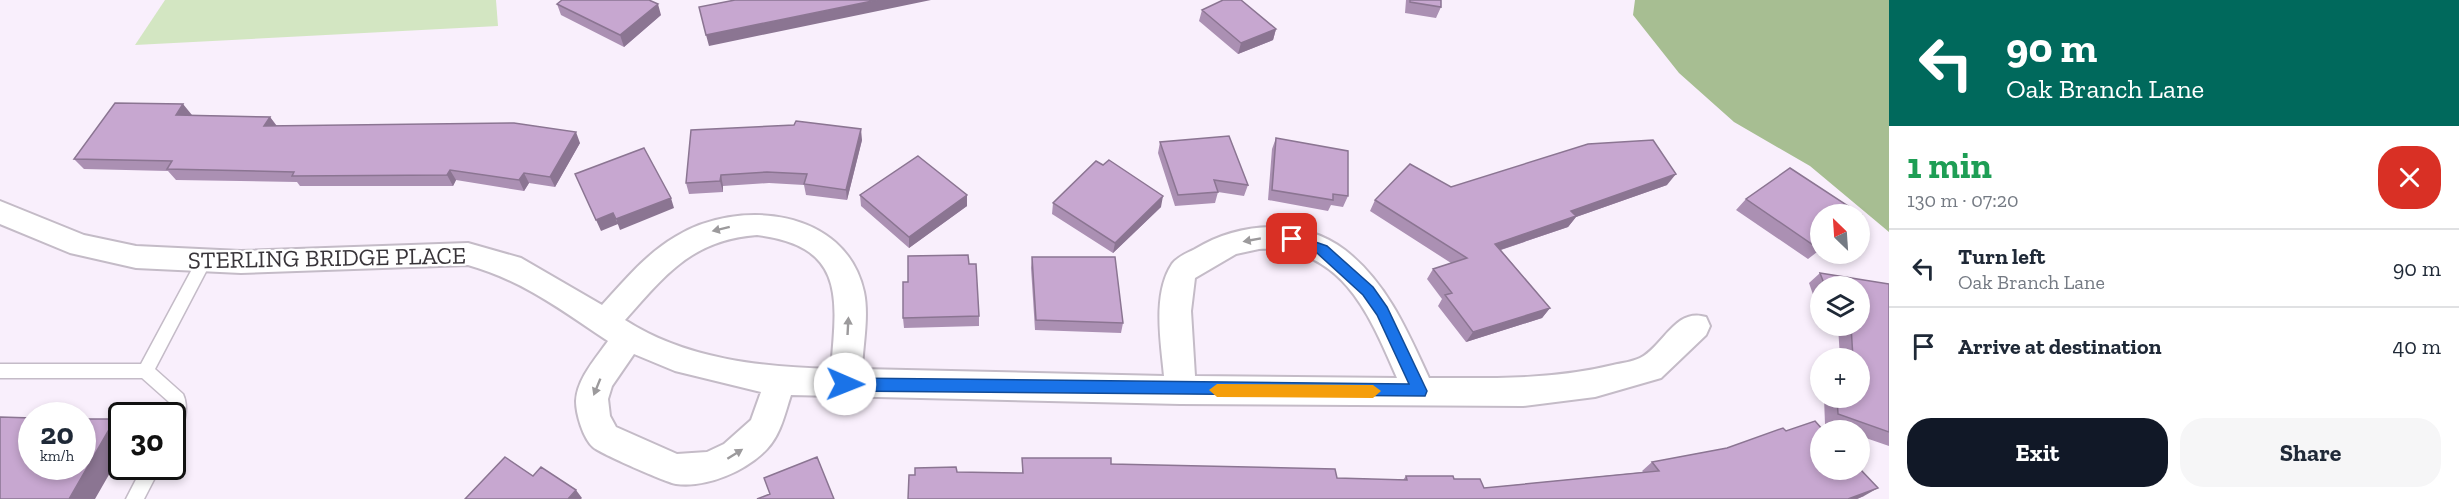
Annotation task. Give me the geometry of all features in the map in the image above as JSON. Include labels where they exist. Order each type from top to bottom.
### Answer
[{"type":"street","name":"STERLING BRIDGE PLACE","points":[[0,212],[80,245],[136,257],[203,262],[468,254],[511,266],[616,330],[675,358],[739,375],[780,381],[1180,390],[1523,392],[1595,383],[1650,369],[1695,326]]},
{"type":"street","points":[[780,381],[764,427],[756,438],[736,455],[708,467],[676,469],[604,437],[594,418],[592,399],[616,330],[660,263],[687,243],[719,227],[755,224],[781,225],[805,234],[823,247],[841,272],[850,291],[845,384]]},
{"type":"street","points":[[1180,390],[1176,293],[1183,272],[1218,248],[1264,237],[1292,239],[1322,250],[1344,266],[1368,291],[1382,311],[1419,391]]},
{"type":"lane","points":[[146,371],[203,262]]},
{"type":"lane","points":[[0,371],[146,371],[177,399],[177,402]]},
{"type":"lane","points":[[135,499],[145,480]]},
{"type":"green space","points":[[165,0],[496,0],[498,26],[135,45]]},
{"type":"green space","points":[[1635,0],[1889,0],[1889,232],[1870,216],[1870,204],[1855,204],[1810,166],[1734,122],[1679,73],[1633,15]]},
{"type":"building","points":[[562,0],[649,0],[658,4],[620,35],[557,4]]},
{"type":"building","points":[[735,0],[877,0],[706,35],[699,7]]},
{"type":"building","points":[[1223,0],[1241,0],[1276,29],[1241,43],[1202,10]]},
{"type":"building","points":[[1410,0],[1441,0],[1441,7],[1410,2]]},
{"type":"building","points":[[115,103],[183,104],[176,115],[270,117],[264,126],[514,123],[576,132],[550,177],[524,173],[519,180],[450,170],[447,175],[292,176],[294,172],[167,169],[172,161],[74,159]]},
{"type":"building","points":[[796,121],[861,129],[846,190],[804,184],[807,174],[767,172],[721,175],[720,181],[686,183],[691,130],[794,125]]},
{"type":"building","points":[[1229,136],[1248,185],[1214,180],[1218,192],[1178,195],[1160,142]]},
{"type":"building","points":[[1276,138],[1348,151],[1348,196],[1333,194],[1333,200],[1272,190]]},
{"type":"building","points":[[1653,140],[1676,174],[1571,211],[1576,216],[1495,244],[1550,308],[1473,332],[1445,295],[1452,293],[1433,269],[1467,258],[1375,200],[1410,164],[1451,187],[1588,144]]},
{"type":"building","points":[[644,148],[671,198],[616,219],[613,213],[596,220],[575,174]]},
{"type":"building","points":[[918,156],[967,195],[909,237],[860,195]]},
{"type":"building","points":[[1109,160],[1163,196],[1115,243],[1053,203],[1096,161],[1103,165]]},
{"type":"building","points":[[1790,168],[1845,204],[1810,204],[1810,243],[1746,199]]},
{"type":"building","points":[[968,255],[969,264],[976,264],[979,316],[903,318],[903,282],[908,282],[908,256]]},
{"type":"building","points":[[1032,257],[1115,257],[1123,323],[1036,320]]},
{"type":"building","points":[[1820,273],[1839,276],[1821,276]]},
{"type":"building","points":[[1870,281],[1889,284],[1889,432],[1870,425],[1870,420],[1855,420],[1838,414],[1838,408],[1870,408],[1870,348],[1852,348],[1852,336],[1870,336]]},
{"type":"building","points":[[0,417],[18,418],[18,480],[80,480],[69,499],[0,499]]},
{"type":"building","points":[[96,419],[108,419],[108,431],[96,452]]},
{"type":"building","points":[[1810,423],[1810,480],[1870,480],[1878,488],[1848,499],[908,499],[909,475],[915,475],[915,468],[956,467],[957,472],[1023,473],[1022,458],[1111,458],[1111,464],[1335,469],[1337,478],[1407,480],[1406,476],[1453,476],[1454,479],[1480,479],[1484,488],[1659,471],[1652,462],[1727,448],[1783,428],[1786,431]]},
{"type":"building","points":[[505,457],[533,476],[541,467],[576,490],[568,499],[465,499]]},
{"type":"building","points":[[817,457],[834,499],[757,499],[770,494],[764,478]]},
{"type":"slow traffic","points":[[1217,390],[1373,391]]},
{"type":"route","points":[[845,384],[1180,390],[1419,391],[1382,311],[1368,291],[1344,266],[1322,250],[1292,239]]}]
